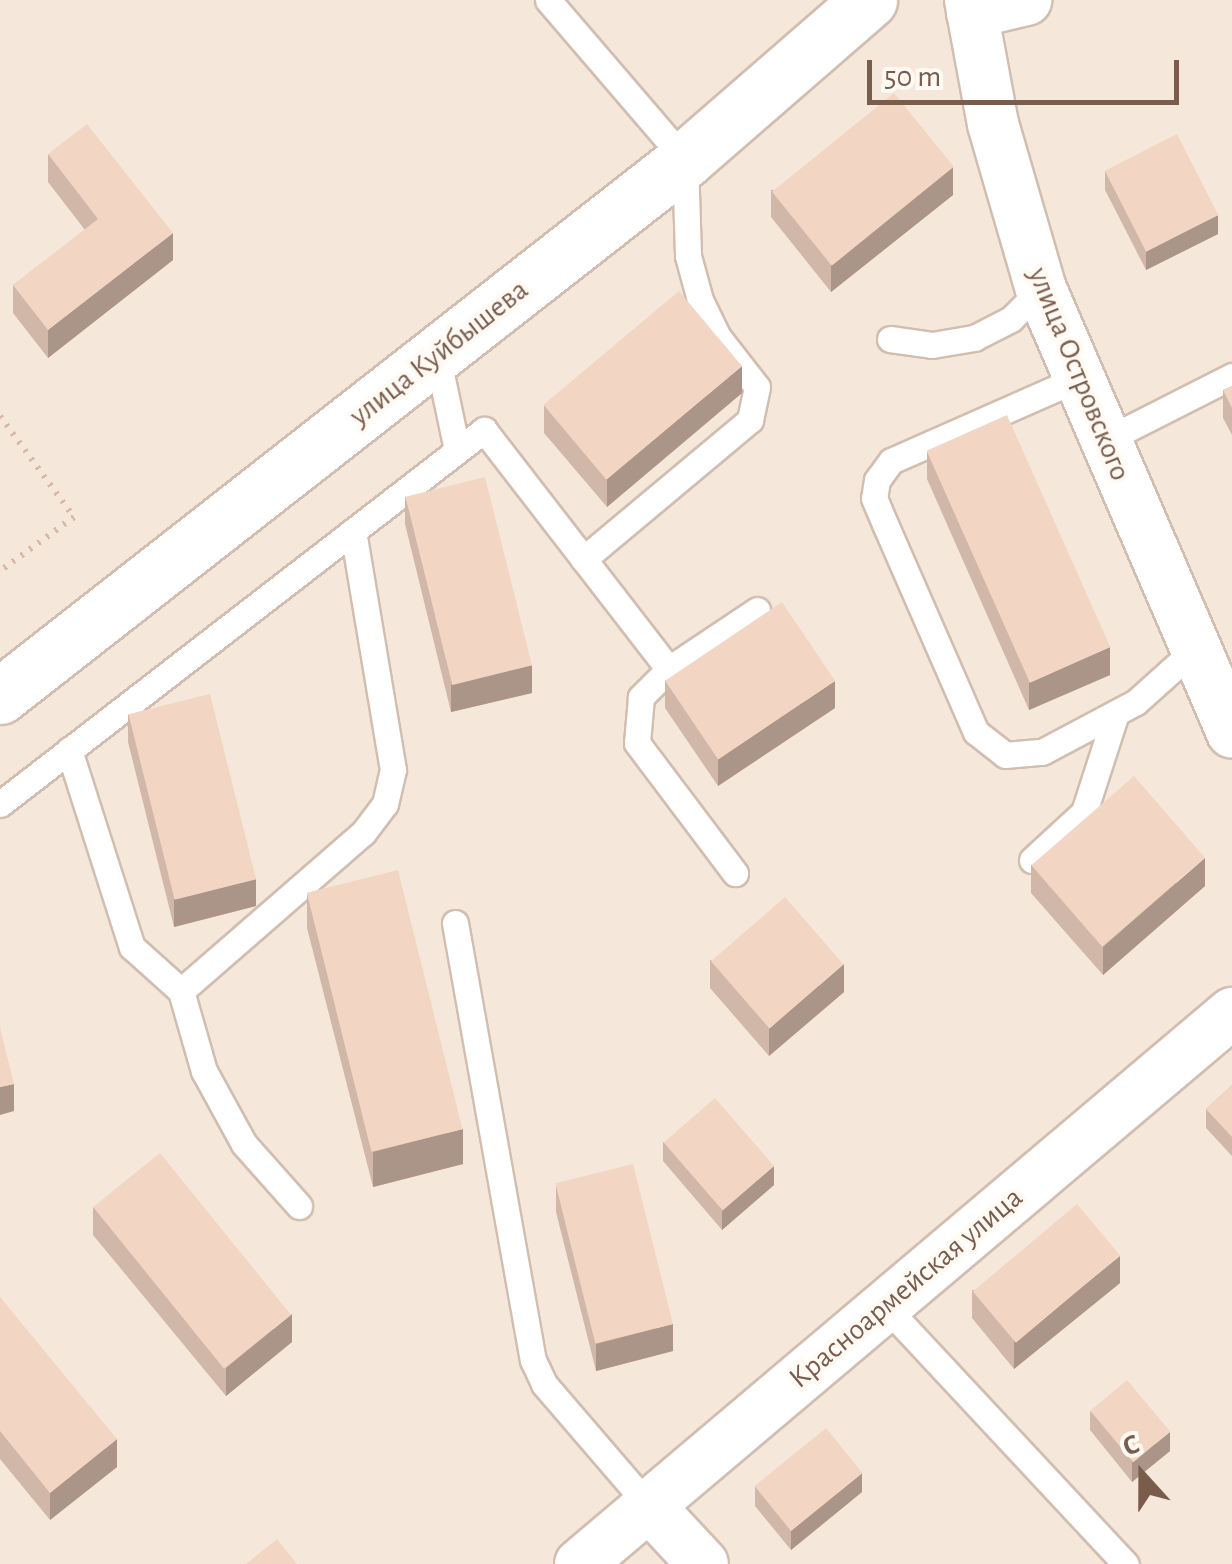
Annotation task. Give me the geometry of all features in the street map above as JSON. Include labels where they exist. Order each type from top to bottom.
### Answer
[{"type":"street","name":"улица Куйбышева","points":[[0,696],[685,160],[869,0]]},
{"type":"street","points":[[971,6],[1026,0]]},
{"type":"street","name":"улица Островского","points":[[971,6],[993,124],[1041,289],[1232,733]]},
{"type":"street","name":"Красноармейская улица","points":[[580,1564],[1232,1013]]},
{"type":"street","points":[[649,1506],[703,1564]]},
{"type":"lane","points":[[548,0],[685,160],[688,256],[700,300],[718,337],[758,387],[758,404],[750,420],[584,559]]},
{"type":"lane","points":[[890,339],[932,345],[974,338],[1011,319],[1041,289]]},
{"type":"lane","points":[[436,354],[457,450]]},
{"type":"lane","points":[[1104,441],[1232,376]]},
{"type":"lane","points":[[1078,379],[891,461],[877,480],[874,498],[976,732],[1004,755],[1032,754],[1116,713],[1161,685],[1195,649]]},
{"type":"lane","points":[[0,804],[484,430],[669,669]]},
{"type":"lane","points":[[181,991],[363,833],[384,804],[393,770],[353,531]]},
{"type":"lane","points":[[735,872],[637,743],[641,697],[669,669],[757,610]]},
{"type":"lane","points":[[1032,860],[1084,812],[1116,713]]},
{"type":"lane","points":[[69,750],[132,947],[181,991],[204,1071],[236,1129],[299,1206]]},
{"type":"lane","points":[[455,924],[534,1360],[544,1384],[649,1506]]},
{"type":"lane","points":[[885,1306],[1126,1564]]},
{"type":"path","points":[[0,416],[74,517],[0,572]]},
{"type":"shaded area","points":[[0,0],[1232,0],[1232,1564],[0,1564]]},
{"type":"building","points":[[894,93],[954,167],[832,266],[772,192]]},
{"type":"building","points":[[87,124],[173,233],[48,330],[13,285],[98,219],[48,154]]},
{"type":"building","points":[[1177,134],[1218,215],[1146,252],[1105,171]]},
{"type":"building","points":[[679,291],[742,366],[606,480],[543,405]]},
{"type":"building","points":[[1232,386],[1232,408],[1223,390]]},
{"type":"building","points":[[1007,415],[1110,647],[1030,683],[927,451]]},
{"type":"building","points":[[485,477],[532,665],[452,685],[405,497]]},
{"type":"building","points":[[782,602],[835,681],[718,760],[665,681]]},
{"type":"building","points":[[210,694],[256,879],[175,900],[128,714]]},
{"type":"building","points":[[1134,776],[1205,858],[1102,947],[1031,865]]},
{"type":"building","points":[[398,870],[463,1129],[371,1152],[307,893]]},
{"type":"building","points":[[785,897],[843,964],[769,1028],[711,961]]},
{"type":"building","points":[[0,1027],[14,1084],[0,1087]]},
{"type":"building","points":[[1232,1085],[1232,1137],[1206,1109]]},
{"type":"building","points":[[715,1098],[774,1166],[723,1211],[664,1143]]},
{"type":"building","points":[[160,1153],[291,1315],[224,1369],[93,1207]]},
{"type":"building","points":[[633,1164],[673,1324],[595,1343],[555,1183]]},
{"type":"building","points":[[1077,1204],[1120,1255],[1016,1343],[973,1291]]},
{"type":"building","points":[[0,1297],[117,1439],[50,1493],[0,1431]]},
{"type":"building","points":[[1127,1380],[1170,1431],[1133,1462],[1090,1411]]},
{"type":"building","points":[[826,1428],[863,1473],[791,1531],[755,1486]]},
{"type":"building","points":[[277,1539],[297,1564],[246,1564]]}]
